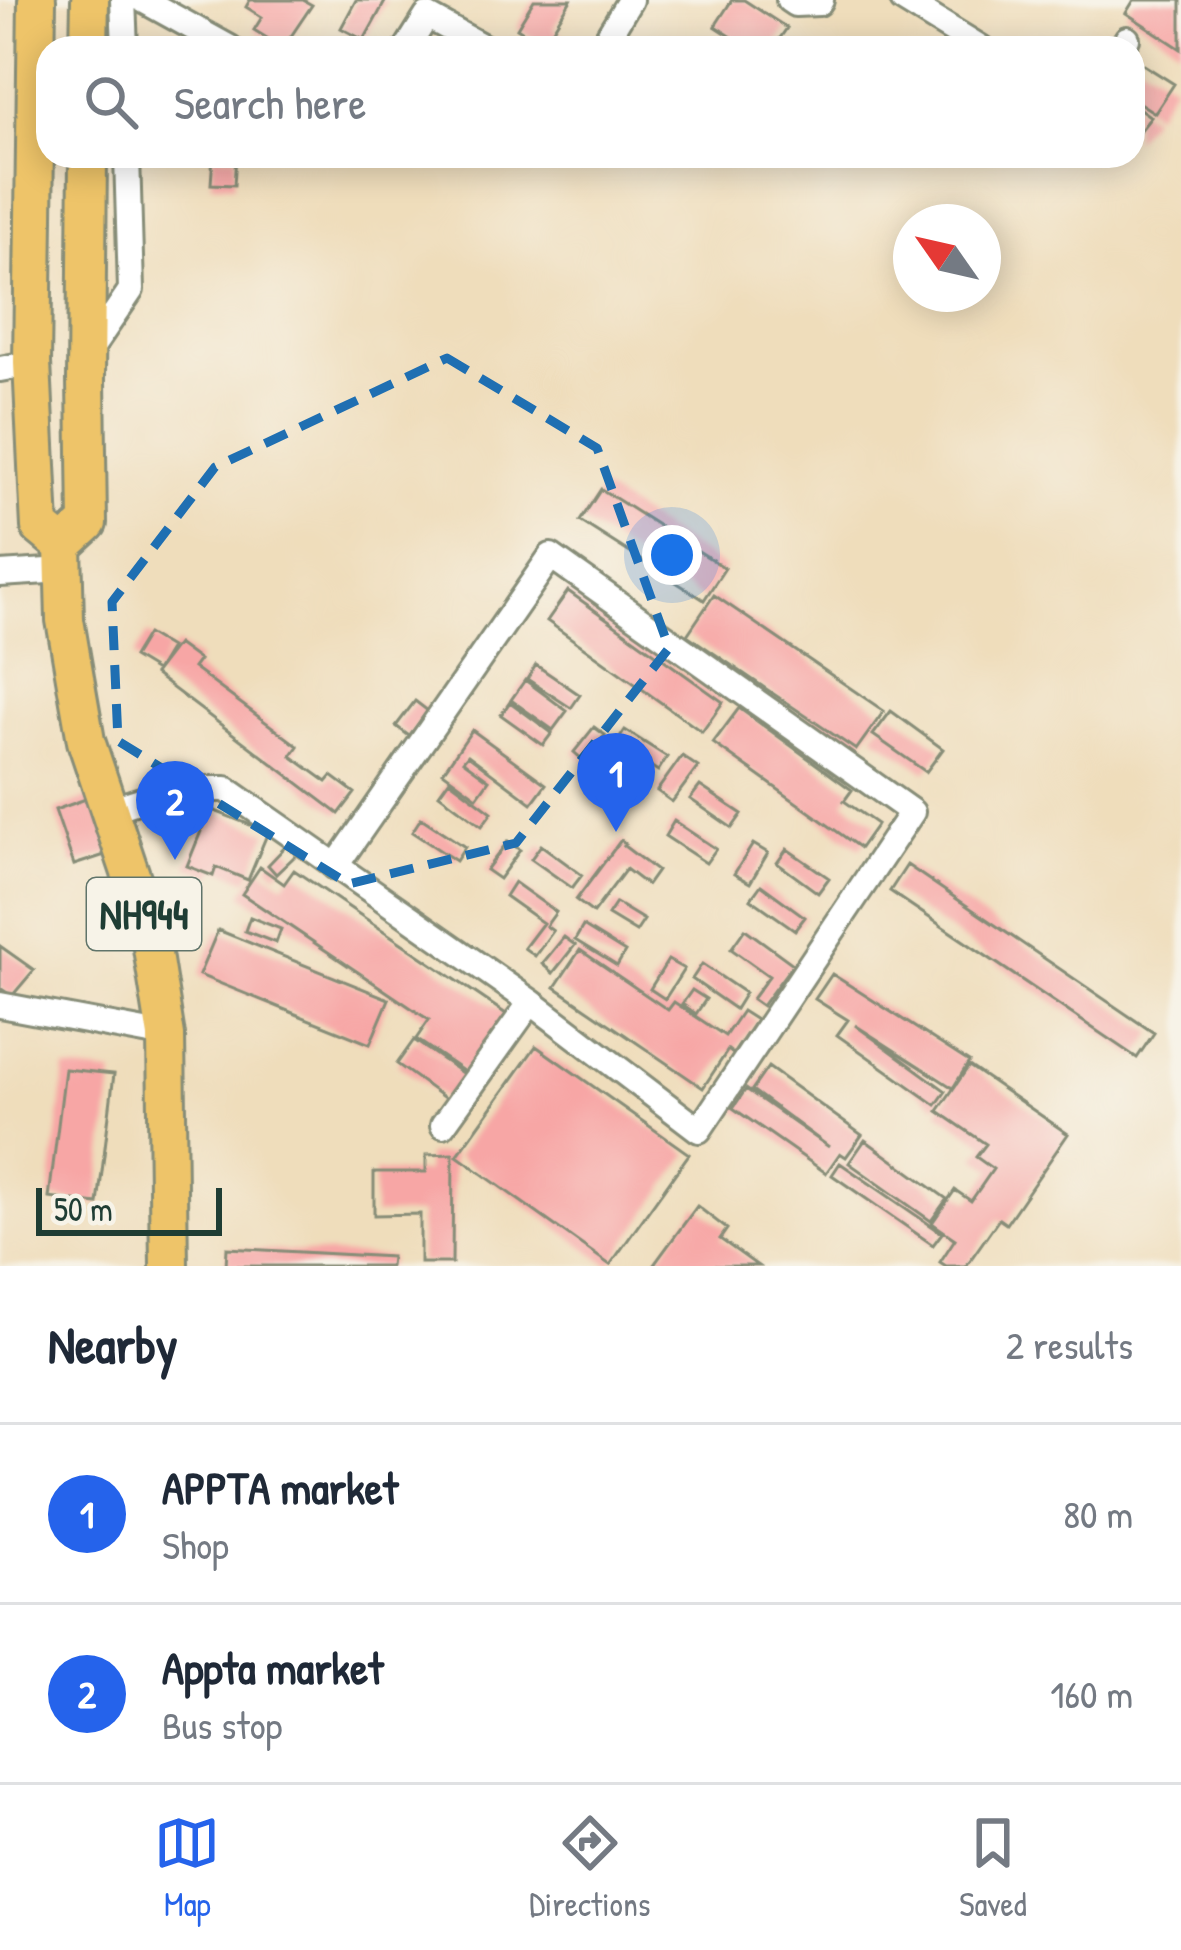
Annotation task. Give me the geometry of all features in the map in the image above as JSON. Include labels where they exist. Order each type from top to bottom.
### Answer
[{"type":"highway","name":"NH944","points":[[37,0],[16,366],[40,527],[63,558],[65,620],[86,741],[149,929],[166,1036],[169,1266]]},
{"type":"highway","points":[[89,36],[90,0]]},
{"type":"highway","name":"NH944","points":[[63,558],[88,523],[88,168]]},
{"type":"street","points":[[124,0],[125,36]]},
{"type":"street","points":[[143,0],[208,36]]},
{"type":"street","points":[[609,36],[630,0]]},
{"type":"street","points":[[789,0],[795,4],[821,0]]},
{"type":"street","points":[[903,0],[962,36]]},
{"type":"street","points":[[415,36],[428,16],[464,36]]},
{"type":"street","points":[[87,355],[131,290],[128,168]]},
{"type":"street","points":[[109,810],[176,789],[226,789],[334,867],[531,1002],[699,1130],[912,812],[551,556],[334,867]]},
{"type":"street","points":[[0,574],[63,558]]},
{"type":"street","points":[[443,1125],[531,1002]]},
{"type":"street","points":[[0,1006],[166,1036]]},
{"type":"highlighted area","points":[[447,358],[597,448],[669,648],[516,843],[349,884],[118,741],[112,602],[215,467]]},
{"type":"building","points":[[250,0],[303,0],[312,5],[291,36],[264,36],[254,30],[262,17],[246,7]]},
{"type":"building","points":[[356,0],[386,0],[366,36],[341,28]]},
{"type":"building","points":[[534,0],[571,0],[553,29],[564,36],[530,36],[517,28]]},
{"type":"building","points":[[732,0],[744,0],[787,28],[781,36],[730,36],[715,26]]},
{"type":"building","points":[[1134,0],[1181,0],[1181,49],[1126,13]]},
{"type":"building","points":[[1145,66],[1174,84],[1155,113],[1145,107]]},
{"type":"building","points":[[212,168],[235,168],[234,185],[211,184]]},
{"type":"building","points":[[601,489],[725,568],[704,600],[580,521]]},
{"type":"building","points":[[568,591],[723,702],[702,732],[547,621]]},
{"type":"building","points":[[714,595],[884,711],[856,750],[687,635]]},
{"type":"building","points":[[147,634],[170,648],[156,671],[133,657]]},
{"type":"building","points":[[177,644],[199,660],[193,668],[298,746],[291,756],[327,782],[332,776],[355,793],[339,814],[154,674]]},
{"type":"building","points":[[536,665],[580,695],[571,708],[527,679]]},
{"type":"building","points":[[525,680],[567,711],[553,730],[511,700]]},
{"type":"building","points":[[415,701],[428,711],[409,736],[396,726]]},
{"type":"building","points":[[510,702],[552,733],[543,745],[501,715]]},
{"type":"building","points":[[739,708],[852,790],[844,801],[877,824],[860,848],[713,743]]},
{"type":"building","points":[[891,711],[943,749],[926,772],[873,735]]},
{"type":"building","points":[[594,727],[605,735],[584,761],[574,752]]},
{"type":"building","points":[[472,730],[546,784],[532,803],[468,755],[463,761],[489,780],[477,797],[443,772]]},
{"type":"building","points":[[625,730],[667,757],[658,771],[616,744]]},
{"type":"building","points":[[682,756],[698,767],[672,802],[657,791]]},
{"type":"building","points":[[597,767],[634,789],[626,802],[590,780]]},
{"type":"building","points":[[449,780],[492,812],[482,826],[439,794]]},
{"type":"building","points":[[700,786],[742,814],[732,828],[690,799]]},
{"type":"building","points":[[97,795],[117,851],[74,865],[55,810]]},
{"type":"building","points":[[210,809],[268,832],[248,880],[216,867],[213,876],[187,866]]},
{"type":"building","points":[[421,818],[465,847],[456,861],[412,832]]},
{"type":"building","points":[[674,821],[716,849],[706,863],[665,836]]},
{"type":"building","points":[[621,840],[657,871],[647,885],[626,869],[593,913],[576,900]]},
{"type":"building","points":[[508,841],[520,850],[499,879],[486,870]]},
{"type":"building","points":[[753,844],[768,853],[750,883],[734,874]]},
{"type":"building","points":[[541,845],[582,875],[572,888],[531,859]]},
{"type":"building","points":[[286,846],[296,855],[276,874],[268,865]]},
{"type":"building","points":[[787,849],[829,878],[818,893],[777,863]]},
{"type":"building","points":[[907,865],[1154,1033],[1137,1058],[890,891]]},
{"type":"building","points":[[260,867],[284,884],[294,870],[506,1014],[466,1073],[416,1039],[429,1020],[242,894]]},
{"type":"building","points":[[514,882],[556,912],[546,926],[553,931],[535,956],[524,948],[543,923],[505,896]]},
{"type":"building","points":[[761,885],[805,917],[795,930],[751,899]]},
{"type":"building","points":[[616,903],[644,920],[636,932],[608,915]]},
{"type":"building","points":[[250,917],[281,929],[276,943],[245,931]]},
{"type":"building","points":[[583,926],[625,952],[617,966],[575,940]]},
{"type":"building","points":[[745,929],[793,964],[762,1006],[752,999],[769,976],[731,949]]},
{"type":"building","points":[[218,930],[389,999],[370,1044],[199,975]]},
{"type":"building","points":[[564,937],[575,945],[553,973],[542,964]]},
{"type":"building","points":[[0,946],[34,970],[12,996],[0,988]]},
{"type":"building","points":[[580,950],[668,1010],[674,1002],[725,1036],[742,1011],[756,1020],[733,1054],[728,1050],[703,1088],[555,987]]},
{"type":"building","points":[[668,960],[684,969],[665,999],[650,989]]},
{"type":"building","points":[[702,964],[745,993],[735,1009],[692,979]]},
{"type":"building","points":[[832,974],[969,1062],[953,1088],[855,1025],[946,1091],[936,1105],[837,1035],[848,1020],[815,999]]},
{"type":"building","points":[[692,990],[706,999],[696,1014],[682,1004]]},
{"type":"building","points":[[414,1040],[465,1075],[447,1100],[397,1064]]},
{"type":"building","points":[[536,1046],[689,1154],[610,1265],[457,1156]]},
{"type":"building","points":[[969,1066],[1068,1134],[1006,1224],[999,1219],[966,1266],[946,1266],[940,1262],[955,1239],[932,1223],[955,1190],[971,1201],[993,1169],[976,1157],[986,1144],[938,1111]]},
{"type":"building","points":[[768,1067],[862,1135],[826,1173],[733,1108],[746,1089],[829,1147],[752,1090]]},
{"type":"building","points":[[65,1069],[114,1074],[98,1204],[49,1198]]},
{"type":"building","points":[[865,1140],[947,1199],[931,1221],[849,1163]]},
{"type":"building","points":[[453,1154],[452,1263],[420,1263],[420,1214],[374,1215],[374,1172],[426,1172],[426,1155]]},
{"type":"building","points":[[840,1163],[942,1233],[933,1245],[832,1175]]},
{"type":"building","points":[[697,1206],[727,1229],[720,1239],[758,1266],[653,1266]]},
{"type":"building","points":[[227,1248],[391,1257],[390,1266],[226,1266]]},
{"type":"place","name":"APPTA market","points":[[616,832]]},
{"type":"place","name":"Appta market","points":[[175,860]]}]
